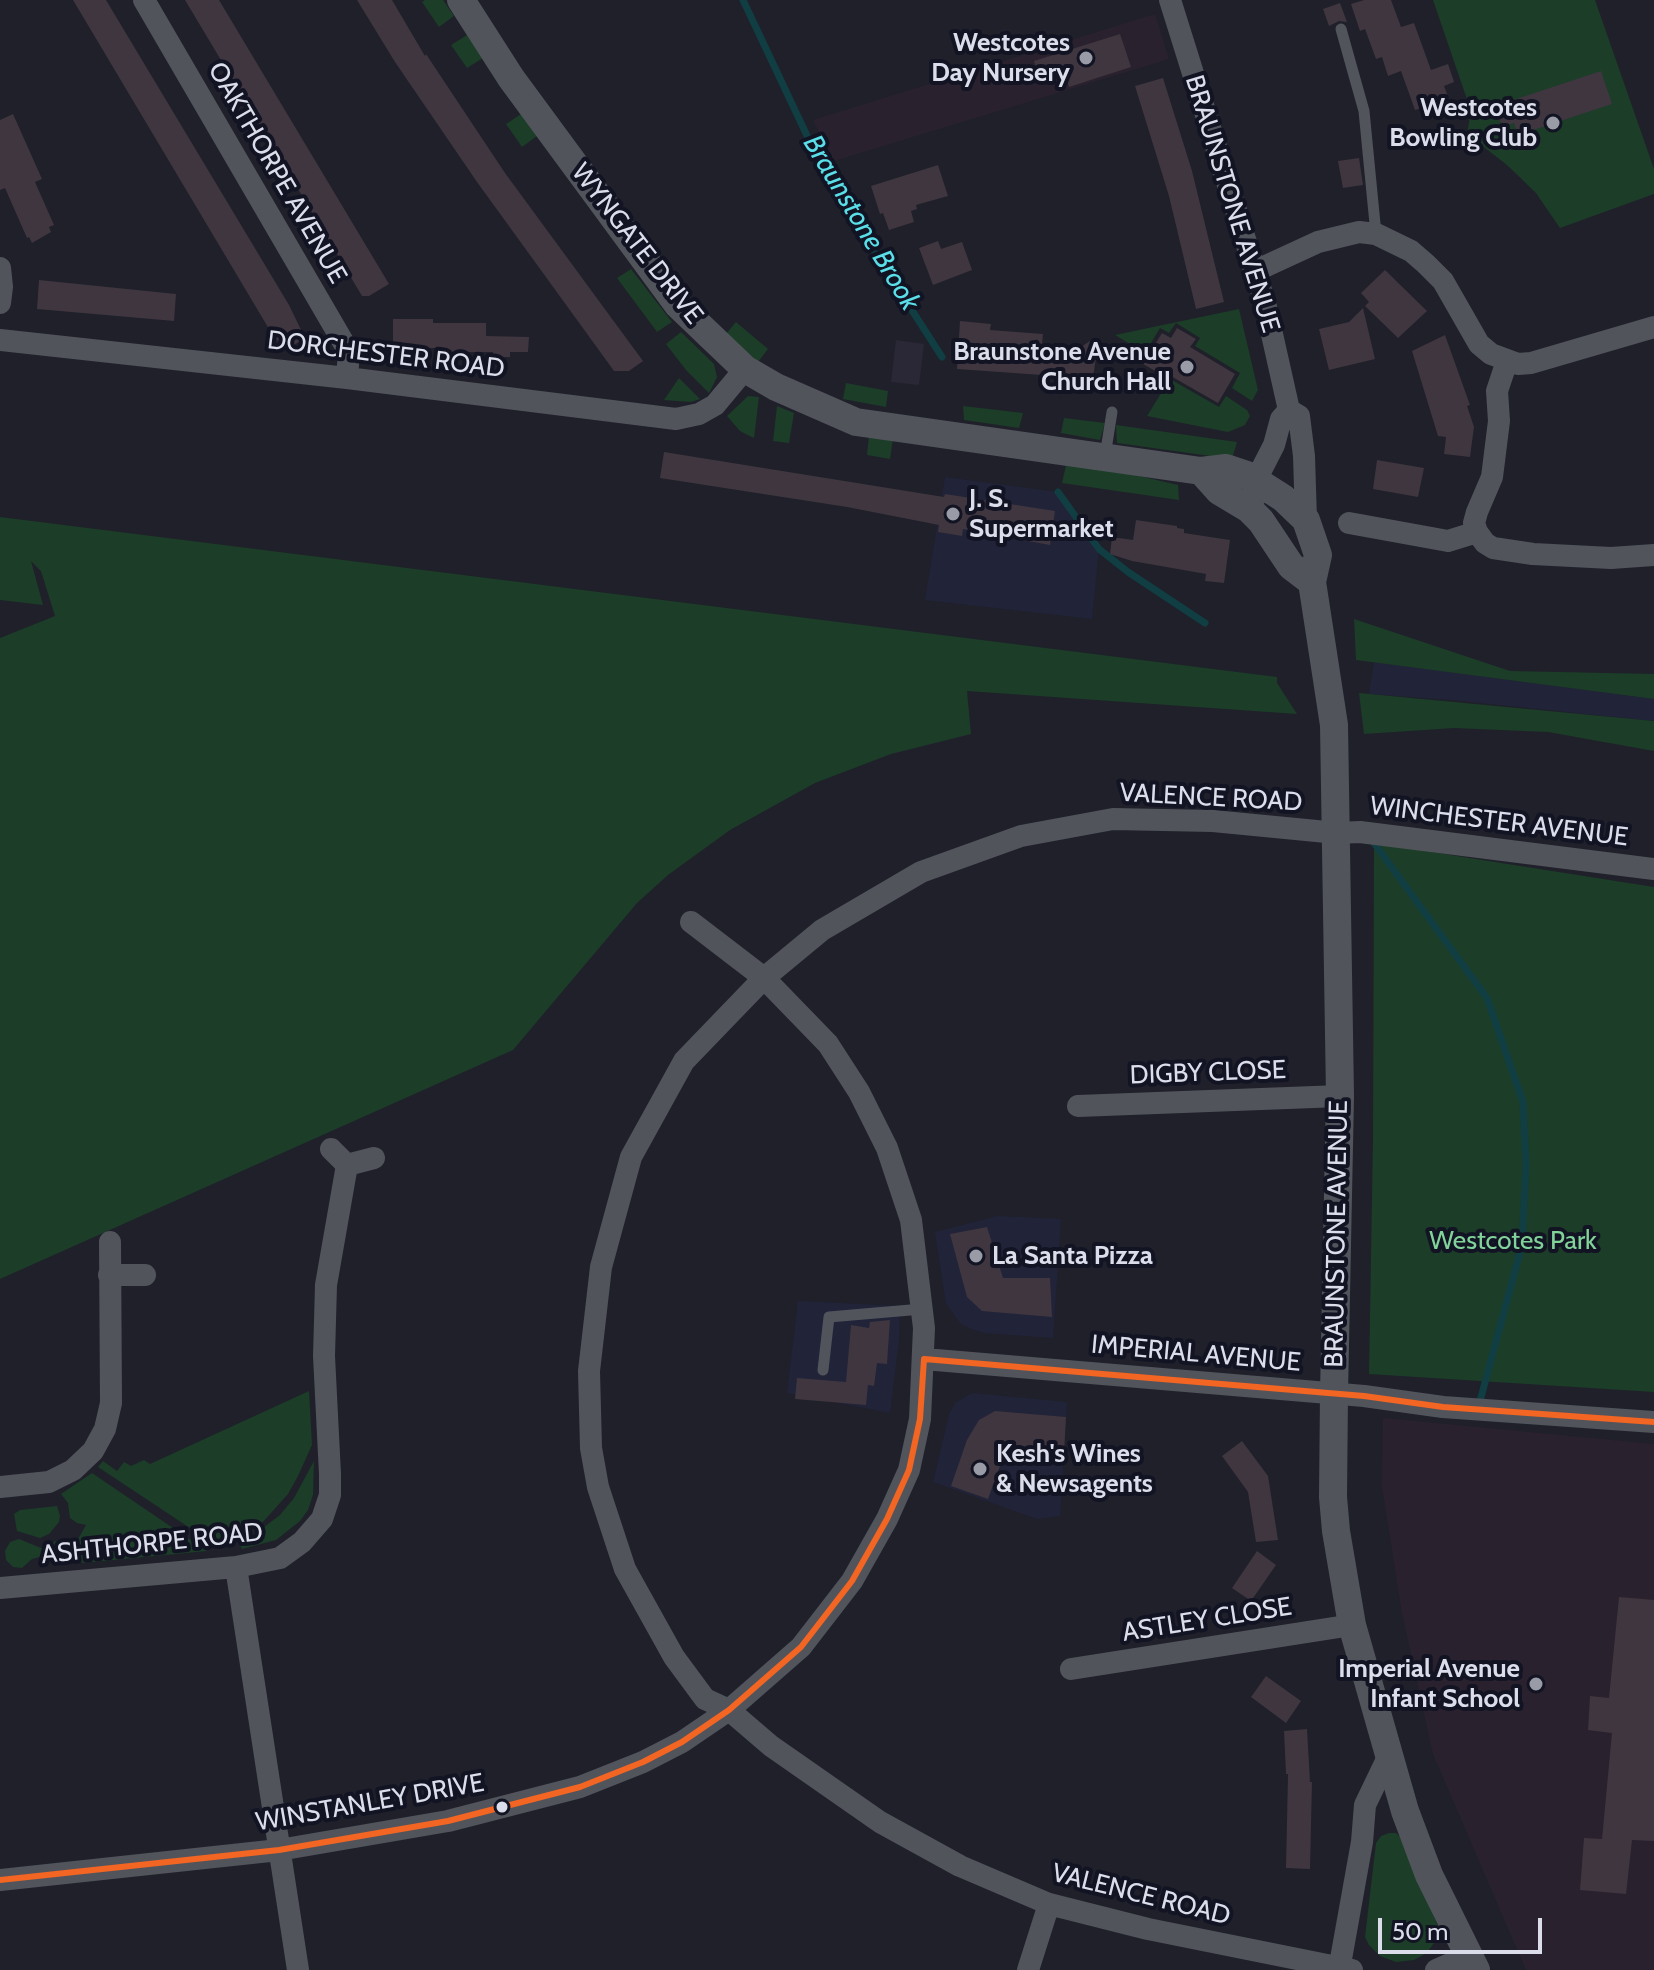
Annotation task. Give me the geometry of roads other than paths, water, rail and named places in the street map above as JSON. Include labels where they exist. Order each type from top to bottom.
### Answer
[{"type":"street","name":"OAKTHORPE AVENUE","points":[[144,0],[349,352],[347,378]]},
{"type":"street","name":"WYNGATE DRIVE","points":[[461,0],[511,78],[678,305],[745,369],[776,387],[856,422],[1201,471],[1226,468],[1258,494]]},
{"type":"street","name":"BRAUNSTONE AVENUE","points":[[1170,0],[1265,303],[1289,410],[1299,416],[1306,520],[1318,555],[1312,582],[1334,725],[1337,833],[1340,1096],[1334,1394],[1335,1520],[1352,1625],[1405,1811],[1429,1875],[1472,1963]]},
{"type":"street","points":[[1253,272],[1318,242],[1359,232],[1376,234],[1411,251],[1426,264],[1443,281],[1479,344],[1507,361],[1531,363],[1654,327]]},
{"type":"street","points":[[0,268],[0,303]]},
{"type":"street","name":"DORCHESTER ROAD","points":[[0,340],[347,378],[676,419],[699,414],[715,405],[745,369]]},
{"type":"street","points":[[1507,361],[1497,391],[1499,421],[1492,477],[1474,523],[1485,543],[1493,548],[1533,554],[1611,558],[1654,555]]},
{"type":"street","points":[[1289,410],[1281,419],[1258,494],[1261,521],[1291,566],[1312,582]]},
{"type":"street","points":[[1258,494],[1284,485],[1304,456]]},
{"type":"street","points":[[1258,494],[1306,520]]},
{"type":"street","points":[[1349,523],[1448,541],[1477,532]]},
{"type":"street","name":"VALENCE ROAD","points":[[1337,833],[1213,821],[1113,819],[1021,836],[921,872],[822,930],[764,978],[684,1061],[631,1157],[601,1267],[589,1371],[591,1448],[598,1487],[625,1569],[647,1612],[705,1699],[729,1710],[771,1746],[880,1822],[960,1866],[1049,1904],[1148,1929],[1339,1970],[1352,1970]]},
{"type":"street","name":"WINCHESTER AVENUE","points":[[1337,833],[1360,832],[1654,869]]},
{"type":"street","name":"WINSTANLEY DRIVE","points":[[0,1880],[279,1850],[448,1821],[580,1787],[643,1762],[682,1742],[729,1710],[801,1647],[852,1581],[887,1519],[909,1470],[920,1419],[924,1359],[922,1309],[911,1220],[887,1148],[859,1092],[828,1044],[764,978],[691,922]]},
{"type":"street","name":"DIGBY CLOSE","points":[[1078,1106],[1340,1096]]},
{"type":"street","name":"ASHTHORPE ROAD","points":[[0,1588],[236,1567],[280,1558],[302,1542],[322,1519],[330,1495],[324,1356],[326,1285],[339,1157],[374,1158]]},
{"type":"street","points":[[0,1487],[49,1482],[73,1470],[93,1451],[105,1429],[111,1403],[110,1242]]},
{"type":"street","points":[[109,1275],[145,1275]]},
{"type":"street","name":"IMPERIAL AVENUE","points":[[924,1359],[1334,1394],[1443,1407],[1654,1422]]},
{"type":"street","points":[[236,1567],[298,1970]]},
{"type":"street","name":"ASTLEY CLOSE","points":[[1071,1669],[1352,1625]]},
{"type":"street","points":[[1339,1970],[1362,1842],[1365,1805],[1389,1755]]},
{"type":"street","points":[[1028,1970],[1049,1904]]},
{"type":"street","points":[[1436,1970],[1472,1963]]},
{"type":"lane","points":[[1341,29],[1364,111],[1376,234]]},
{"type":"lane","points":[[1105,456],[1112,412]]},
{"type":"lane","points":[[823,1370],[829,1317],[922,1309]]},
{"type":"waterway","name":"Braunstone Brook","points":[[743,0],[827,178],[942,357]]},
{"type":"waterway","name":"Braunstone Brook","points":[[1058,492],[1099,549],[1205,623]]},
{"type":"waterway","name":"Braunstone Brook","points":[[1374,843],[1487,998],[1523,1102],[1526,1165],[1522,1245],[1480,1401]]},
{"type":"place","name":"Westcotes Day Nursery","points":[[1086,58]]},
{"type":"place","name":"Westcotes Bowling Club","points":[[1553,123]]},
{"type":"place","name":"Braunstone Avenue Church Hall","points":[[1187,367]]},
{"type":"place","name":"J. S. Supermarket","points":[[953,514]]},
{"type":"place","name":"La Santa Pizza","points":[[976,1256]]},
{"type":"place","name":"Kesh's Wines & Newsagents","points":[[980,1469]]},
{"type":"place","name":"Imperial Avenue Infant School","points":[[1536,1684]]},
{"type":"park label","name":"Westcotes Park","points":[[1513,1241]]}]
